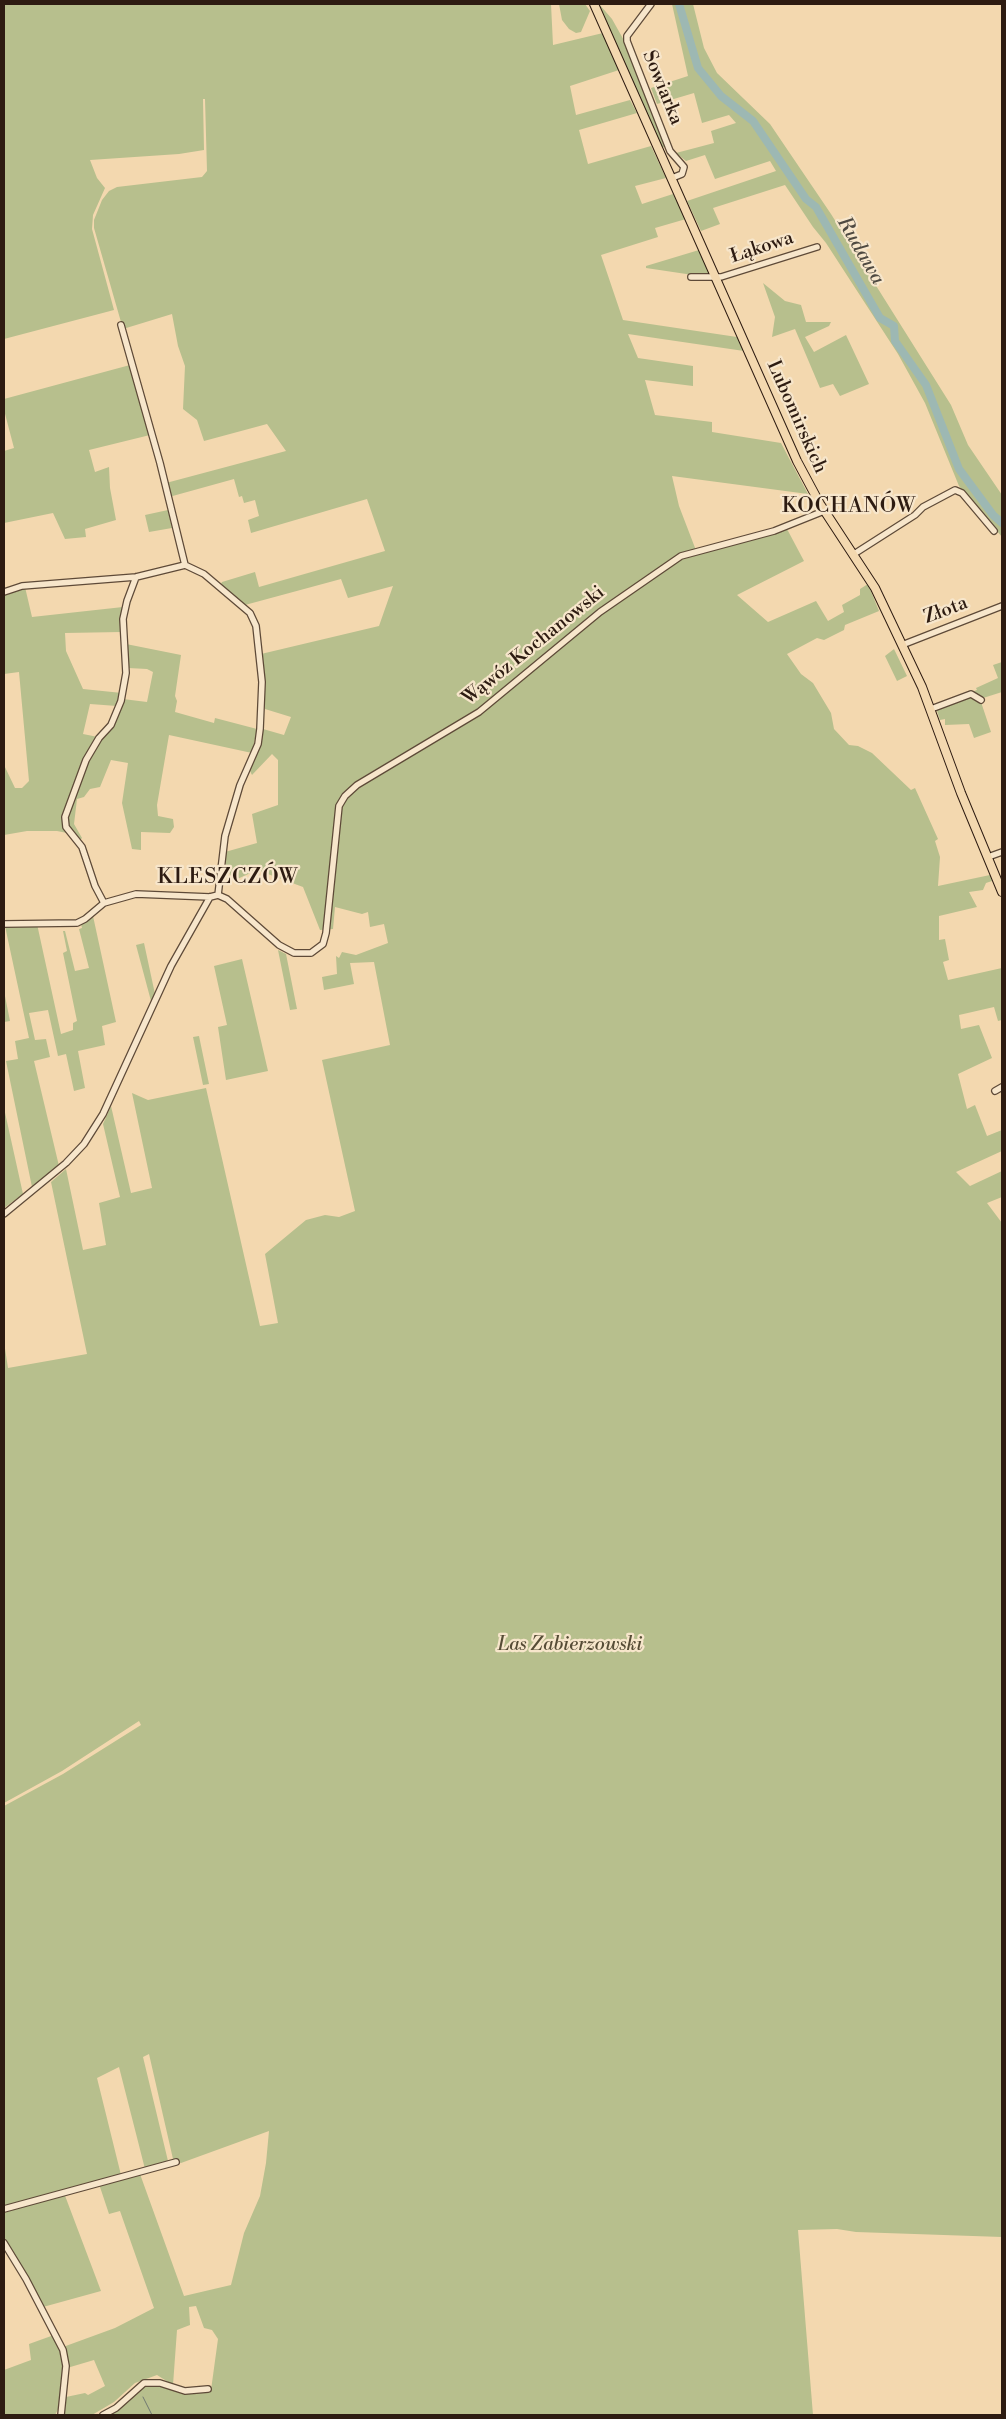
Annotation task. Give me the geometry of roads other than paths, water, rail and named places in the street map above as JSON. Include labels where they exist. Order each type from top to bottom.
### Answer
[{"type":"main road","name":"Lubomirskich","points":[[594,4],[788,444],[824,510],[878,594],[931,708],[956,778],[1002,892]]},
{"type":"street","name":"Sowiarka","points":[[650,4],[627,36],[627,42],[670,151],[684,167],[682,174],[672,178]]},
{"type":"street","name":"Łąkowa","points":[[716,278],[817,247]]},
{"type":"street","points":[[691,276],[716,278]]},
{"type":"street","points":[[121,325],[160,463],[185,566]]},
{"type":"street","points":[[854,554],[915,515],[923,507],[955,490],[962,493],[994,531]]},
{"type":"street","name":"Wąwóz Kochanowski","points":[[218,895],[227,899],[269,938],[288,951],[302,954],[311,952],[322,944],[326,933],[339,806],[345,796],[357,785],[479,712],[606,607],[674,561],[694,552],[774,531],[824,510]]},
{"type":"street","points":[[4,592],[22,586],[136,577],[185,566],[204,574],[250,613],[256,626],[262,708],[258,744],[232,810],[225,836],[218,895],[210,897],[136,894],[104,903],[77,923],[4,924]]},
{"type":"street","points":[[104,903],[95,886],[82,847],[66,827],[65,817],[86,760],[99,738],[111,725],[121,701],[126,673],[123,619],[127,600],[136,577]]},
{"type":"street","name":"Złota","points":[[902,645],[1002,606]]},
{"type":"street","points":[[931,708],[971,694],[982,700]]},
{"type":"street","points":[[988,857],[1002,852]]},
{"type":"street","points":[[4,1214],[66,1164],[84,1144],[103,1114],[170,966],[210,897]]},
{"type":"street","points":[[995,1091],[1002,1087]]},
{"type":"street","points":[[4,2209],[176,2162]]},
{"type":"street","points":[[4,2243],[26,2278],[63,2350],[66,2366],[61,2415]]},
{"type":"street","points":[[103,2415],[116,2408],[144,2383],[160,2383],[185,2390],[208,2389]]},
{"type":"waterway","name":"Rudawa","points":[[679,4],[698,68],[721,96],[753,121],[806,199],[816,207],[880,318],[894,326],[895,341],[926,385],[959,469],[993,515],[1002,523]]},
{"type":"waterway","points":[[143,2397],[152,2415]]},
{"type":"district","name":"KOCHANÓW","points":[[849,507]]},
{"type":"district","name":"KLESZCZÓW","points":[[228,878]]},
{"type":"park label","name":"Las Zabierzowski","points":[[570,1645]]}]
